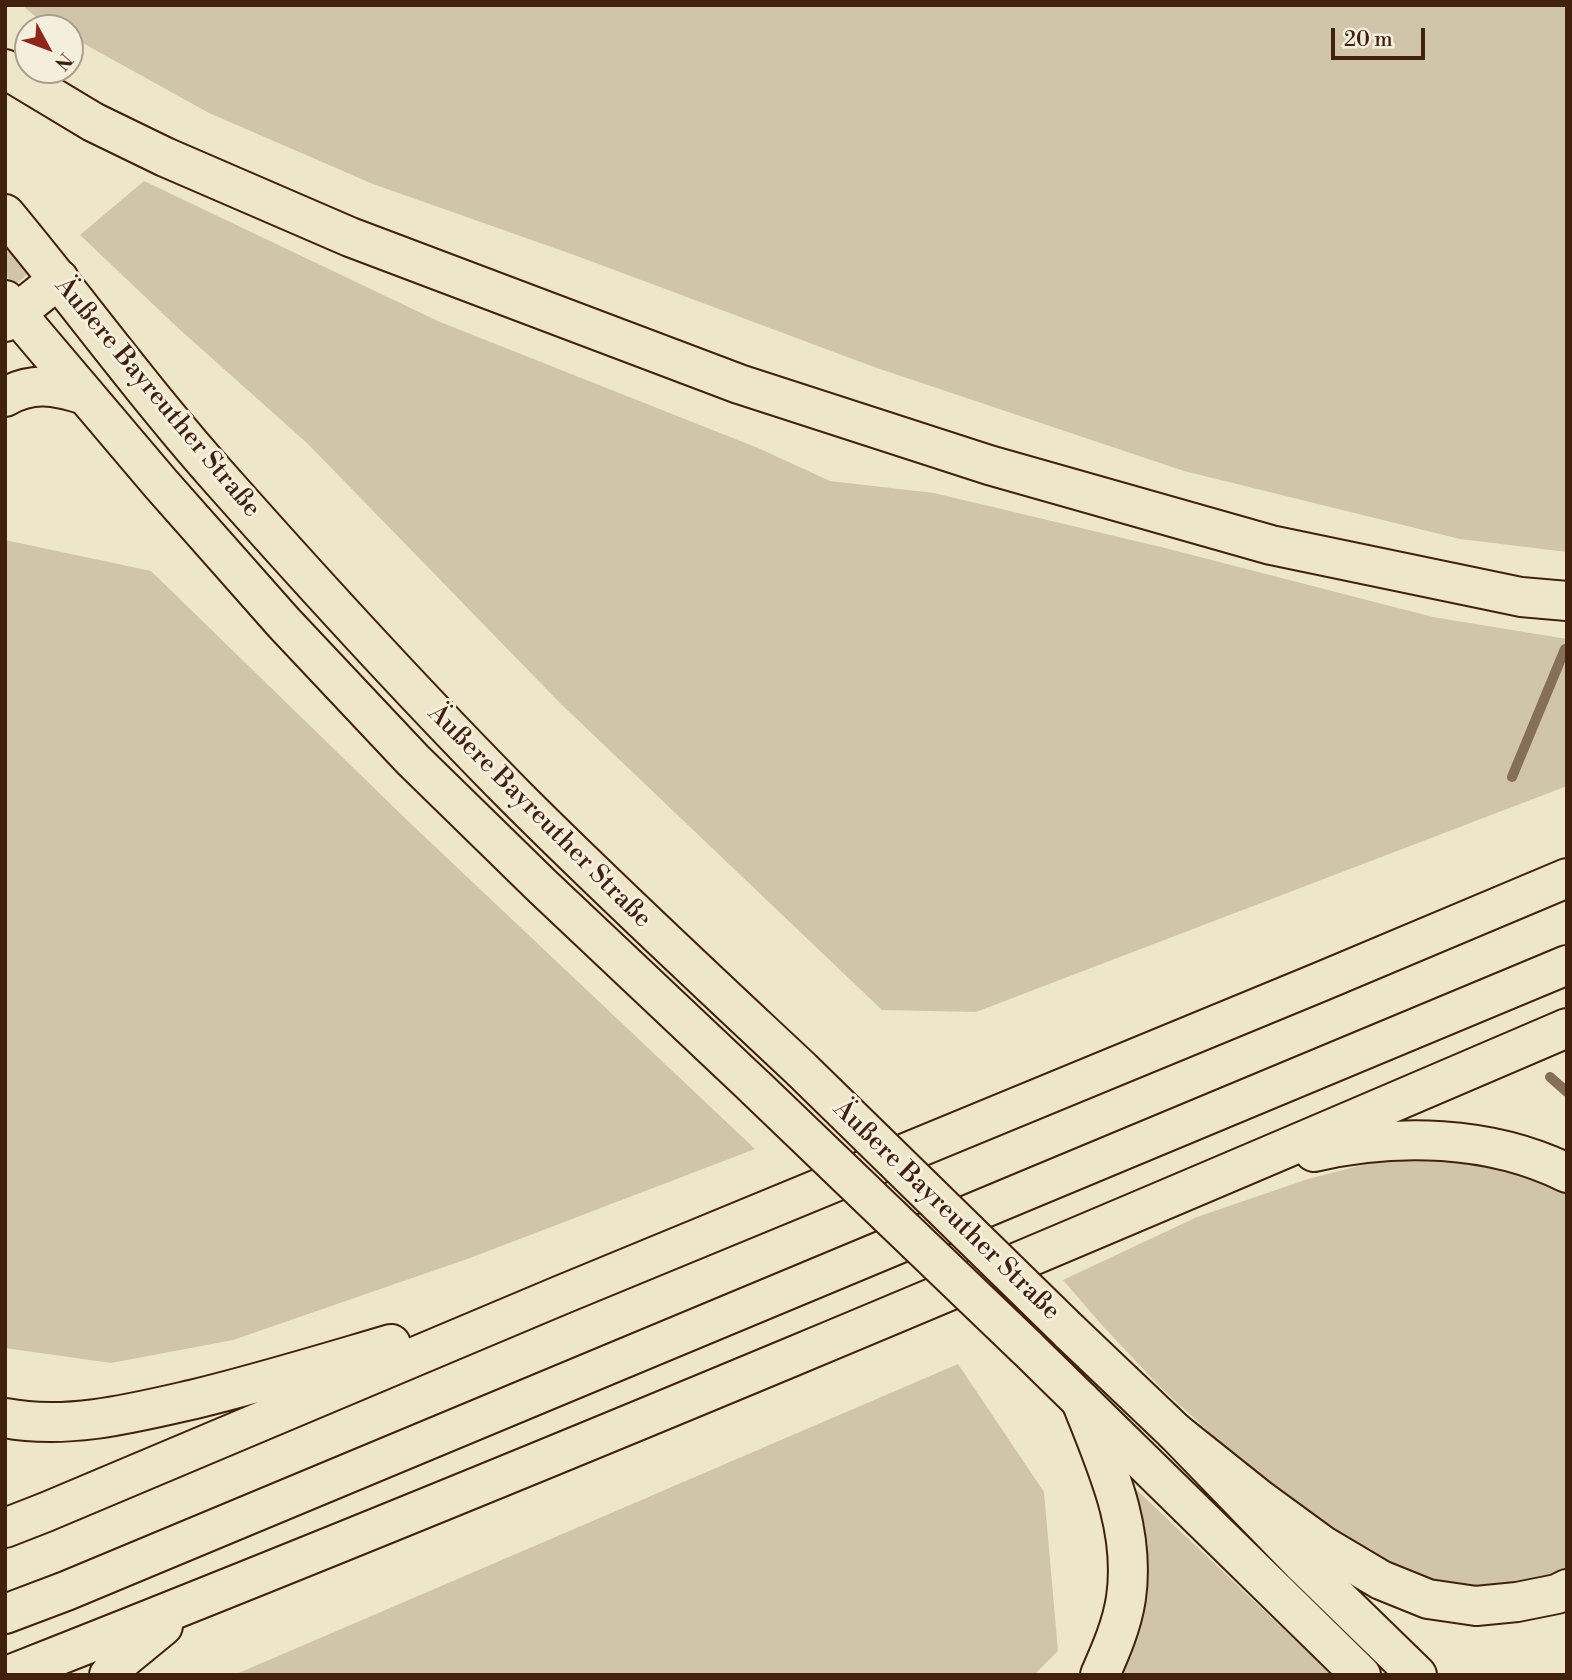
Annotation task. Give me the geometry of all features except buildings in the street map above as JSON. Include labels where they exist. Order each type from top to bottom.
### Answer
[{"type":"main road","points":[[5,69],[93,122],[165,157],[350,237],[739,384],[989,465],[1271,545],[1521,597],[1567,601]]},
{"type":"main road","name":"Äußere Bayreuther Straße","points":[[5,214],[138,381],[222,481],[398,675],[573,852],[1175,1432]]},
{"type":"main road","points":[[59,279],[9,312],[284,623],[413,760],[1026,1347],[1361,1675]]},
{"type":"main road","points":[[5,397],[19,389],[41,386],[63,388],[85,395]]},
{"type":"main road","points":[[5,1528],[1567,878]]},
{"type":"main road","points":[[5,1614],[66,1591],[1213,1110],[1567,965]]},
{"type":"main road","points":[[9,1675],[644,1419],[1567,1028]]},
{"type":"main road","points":[[1234,1171],[1325,1150],[1386,1141],[1444,1141],[1505,1151],[1567,1173]]},
{"type":"main road","points":[[5,1418],[29,1423],[70,1421],[104,1418],[160,1407],[243,1387],[561,1295]]},
{"type":"main road","points":[[1081,1402],[1113,1481],[1129,1553],[1126,1599],[1114,1643],[1100,1675]]},
{"type":"main road","points":[[1175,1432],[1322,1545],[1381,1580],[1428,1599],[1476,1606],[1517,1602],[1557,1594],[1567,1589]]},
{"type":"main road","points":[[1175,1432],[1304,1565],[1417,1675]]},
{"type":"main road","points":[[109,1675],[124,1658],[157,1630],[199,1600]]},
{"type":"shaded area","points":[[22,5],[1567,5],[1567,552],[1460,539],[1184,471],[874,367],[577,256],[373,184],[209,113],[84,44],[84,14],[32,14]]},
{"type":"shaded area","points":[[144,181],[440,322],[758,448],[830,481],[934,493],[1165,548],[1433,617],[1567,639],[1567,786],[976,1012],[882,1010],[561,704],[308,444],[178,328],[80,235]]},
{"type":"shaded area","points":[[5,242],[29,273],[14,286],[5,274]]},
{"type":"shaded area","points":[[5,540],[151,571],[409,822],[755,1149],[470,1258],[233,1340],[111,1363],[5,1348]]},
{"type":"shaded area","points":[[1429,1159],[1495,1167],[1552,1185],[1567,1193],[1567,1578],[1453,1589],[1375,1564],[1280,1496],[1220,1442],[1160,1387],[1063,1280],[1197,1217],[1308,1179],[1370,1163]]},
{"type":"shaded area","points":[[958,1364],[1044,1492],[1058,1651],[1034,1675],[234,1675]]},
{"type":"shaded area","points":[[1121,1475],[1332,1675],[1119,1675],[1126,1665],[1140,1628],[1147,1576],[1139,1526]]},
{"type":"waterway","points":[[1512,777],[1565,649]]},
{"type":"waterway","points":[[1550,1077],[1567,1092]]}]
